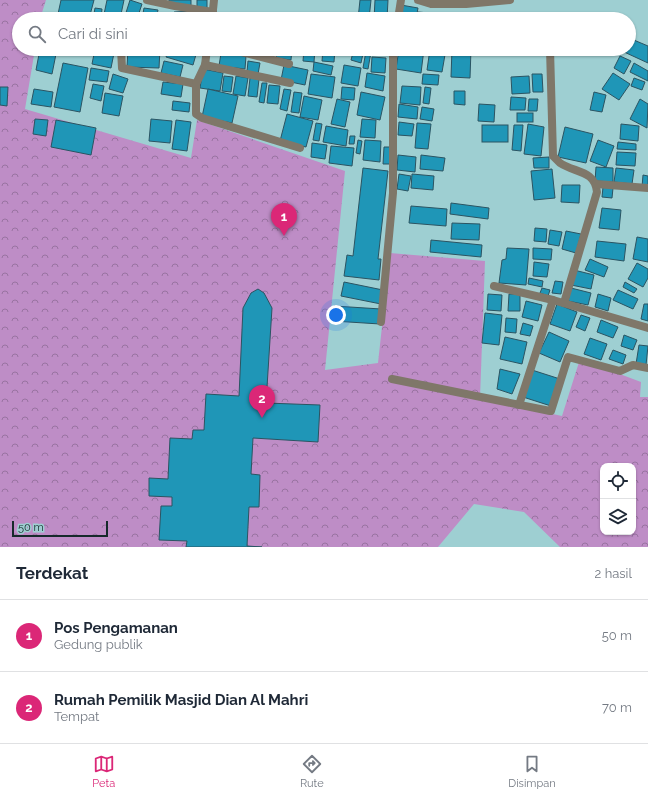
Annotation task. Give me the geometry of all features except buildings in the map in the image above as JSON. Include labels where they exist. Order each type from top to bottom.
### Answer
[{"type":"street","points":[[147,0],[200,12]]},
{"type":"street","points":[[213,12],[214,0]]},
{"type":"street","points":[[399,12],[402,0]]},
{"type":"street","points":[[418,0],[431,4],[466,4],[510,0]]},
{"type":"street","points":[[121,56],[122,68],[196,84]]},
{"type":"street","points":[[206,56],[205,65],[196,84],[196,114],[202,118],[300,148]]},
{"type":"street","points":[[258,56],[289,64]]},
{"type":"street","points":[[381,322],[393,193],[394,56]]},
{"type":"street","points":[[550,56],[553,156],[560,163],[591,177],[596,184],[597,192],[564,303]]},
{"type":"street","points":[[205,65],[290,83]]},
{"type":"street","points":[[596,184],[648,188]]},
{"type":"street","points":[[494,286],[564,303],[648,328]]},
{"type":"street","points":[[519,405],[553,300]]},
{"type":"street","points":[[392,379],[551,411],[568,357],[620,371],[634,365],[648,368]]},
{"type":"green space","points":[[0,0],[46,0],[42,12],[12,12],[12,56],[34,56],[25,109],[191,158],[197,120],[345,171],[325,370],[378,363],[390,253],[485,261],[480,398],[562,416],[580,359],[641,382],[640,397],[648,397],[648,547],[560,547],[524,512],[474,504],[438,547],[0,547]]},
{"type":"place","name":"Pos Pengamanan","points":[[284,236]]},
{"type":"place","name":"Rumah Pemilik Masjid Dian Al Mahri","points":[[262,418]]}]
